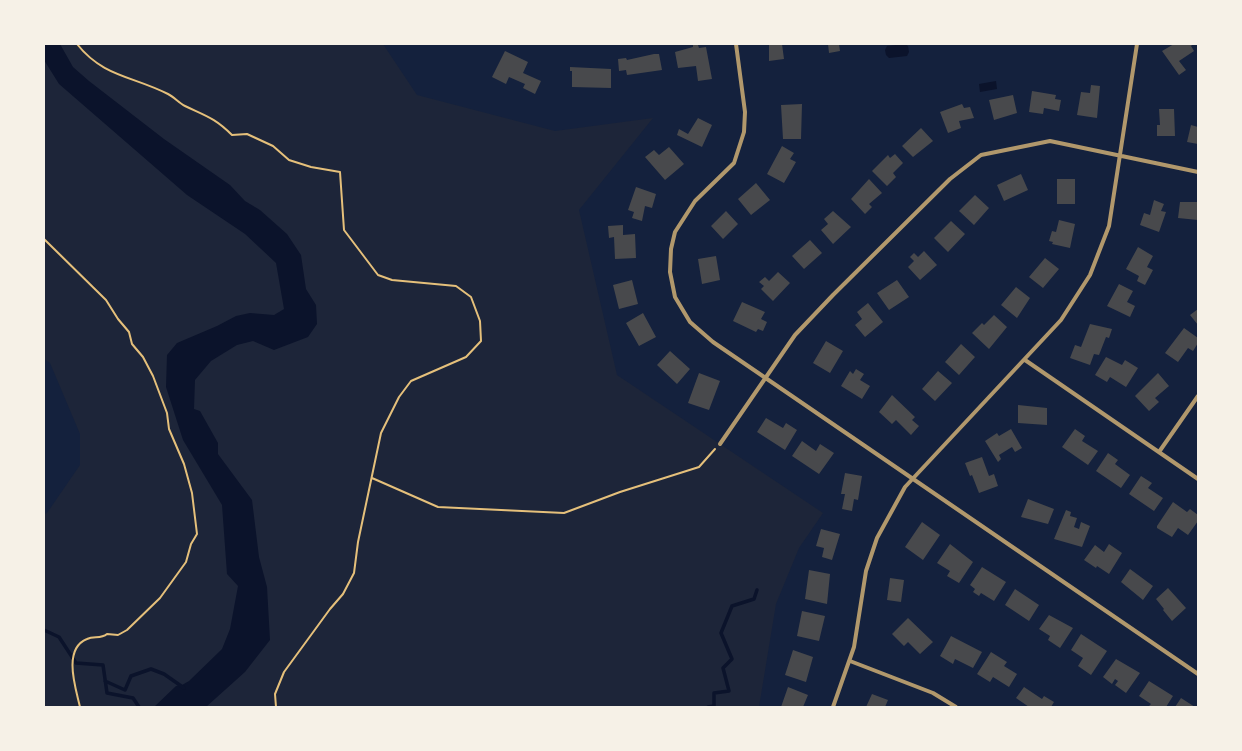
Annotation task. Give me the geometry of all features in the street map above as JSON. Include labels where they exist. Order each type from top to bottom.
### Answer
[{"type":"street","points":[[736,44],[745,112],[744,132],[734,163],[695,201],[676,232],[671,249],[670,272],[675,297],[690,322],[713,342],[1198,674]]},
{"type":"street","points":[[833,707],[854,647],[866,571],[877,538],[905,487],[1061,320],[1090,275],[1109,226],[1137,44]]},
{"type":"street","points":[[720,444],[795,335],[833,295],[950,179],[981,155],[1050,141],[1198,172]]},
{"type":"street","points":[[1025,360],[1198,479]]},
{"type":"street","points":[[1159,452],[1198,396]]},
{"type":"street","points":[[850,661],[933,693],[956,707]]},
{"type":"path","points":[[77,44],[101,67],[168,94],[184,105],[219,122],[232,135],[247,134],[273,146],[289,160],[311,167],[340,172],[344,230],[378,275],[392,280],[456,286],[471,297],[480,321],[481,341],[466,357],[412,381],[403,392],[381,433],[354,573],[343,594],[330,609],[284,672],[275,694],[276,707]]},
{"type":"path","points":[[44,239],[106,300],[118,319],[129,332],[132,344],[143,357],[153,376],[167,413],[169,429],[184,464],[192,493],[197,534],[191,544],[186,562],[160,598],[127,630],[118,635],[108,634],[87,639],[78,645],[72,665],[80,707]]},
{"type":"path","points":[[372,478],[438,506],[564,513],[620,492],[699,467],[720,444]]},
{"type":"shaded area","points":[[44,44],[383,44],[417,95],[555,131],[653,118],[579,210],[617,375],[823,513],[799,548],[776,604],[759,707],[44,707],[44,514],[47,513],[80,465],[80,434],[50,363],[44,359]]},
{"type":"shaded area","points":[[44,44],[60,44],[73,67],[89,81],[164,139],[230,185],[245,201],[260,210],[287,234],[301,255],[306,289],[316,305],[317,324],[308,337],[274,350],[253,341],[237,345],[211,361],[195,380],[194,409],[200,411],[218,443],[218,454],[252,500],[259,557],[267,587],[270,640],[245,672],[206,707],[154,707],[176,686],[182,685],[189,681],[222,649],[230,629],[238,586],[227,574],[222,505],[183,440],[166,387],[167,355],[177,343],[236,316],[250,313],[274,315],[284,309],[276,263],[245,234],[187,195],[59,84],[44,60]]},
{"type":"shaded area","points":[[905,44],[908,46],[909,52],[907,56],[889,58],[886,55],[885,50],[887,46]]},
{"type":"shaded area","points":[[996,81],[997,89],[980,92],[979,84]]},
{"type":"building","points":[[769,44],[782,44],[784,59],[769,61]]},
{"type":"building","points":[[828,44],[839,44],[840,51],[829,53]]},
{"type":"building","points":[[1174,44],[1193,44],[1191,46],[1194,51],[1179,61],[1186,70],[1179,75],[1162,51]]},
{"type":"building","points":[[693,45],[698,45],[699,48],[706,47],[712,79],[698,81],[696,66],[678,68],[675,52],[693,47]]},
{"type":"building","points":[[505,51],[528,62],[523,73],[541,81],[535,94],[523,88],[525,84],[509,77],[506,84],[492,77]]},
{"type":"building","points":[[659,54],[662,70],[627,75],[626,70],[619,71],[618,59],[626,58],[627,60]]},
{"type":"building","points":[[570,67],[611,69],[611,88],[572,87],[572,71],[570,71]]},
{"type":"building","points":[[1091,85],[1100,86],[1097,118],[1077,115],[1081,92],[1090,93]]},
{"type":"building","points":[[1032,91],[1056,95],[1055,99],[1061,100],[1059,111],[1044,108],[1043,114],[1029,112]]},
{"type":"building","points":[[1013,95],[1017,113],[994,120],[989,100]]},
{"type":"building","points":[[802,104],[801,139],[783,139],[781,105]]},
{"type":"building","points":[[962,104],[964,108],[970,107],[974,118],[959,121],[961,128],[948,133],[940,112]]},
{"type":"building","points":[[1159,109],[1174,109],[1175,136],[1157,136],[1157,125],[1160,125]]},
{"type":"building","points":[[698,118],[712,125],[702,147],[677,135],[679,129],[688,134]]},
{"type":"building","points":[[1191,125],[1198,127],[1198,144],[1187,142]]},
{"type":"building","points":[[921,128],[933,141],[913,157],[902,146]]},
{"type":"building","points":[[782,146],[794,153],[790,159],[796,162],[784,183],[767,174]]},
{"type":"building","points":[[669,147],[684,164],[665,180],[645,157],[654,150],[659,155]]},
{"type":"building","points":[[895,154],[903,163],[893,173],[896,177],[887,186],[872,171],[888,155],[890,158]]},
{"type":"building","points":[[1021,174],[1028,190],[1004,201],[997,185]]},
{"type":"building","points":[[869,179],[882,193],[869,204],[872,207],[865,214],[851,199]]},
{"type":"building","points":[[1057,179],[1075,179],[1075,204],[1057,204]]},
{"type":"building","points":[[756,183],[770,200],[751,215],[738,199]]},
{"type":"building","points":[[636,187],[656,194],[652,208],[645,206],[642,221],[632,218],[634,212],[628,210]]},
{"type":"building","points":[[975,195],[989,208],[974,225],[959,211]]},
{"type":"building","points":[[1154,200],[1164,204],[1161,211],[1166,212],[1159,232],[1140,225],[1144,213],[1150,215]]},
{"type":"building","points":[[1180,202],[1198,202],[1198,220],[1178,218]]},
{"type":"building","points":[[726,211],[738,224],[723,239],[711,226]]},
{"type":"building","points":[[833,211],[851,227],[833,244],[821,230],[828,224],[824,219]]},
{"type":"building","points":[[1059,220],[1075,224],[1070,248],[1052,244],[1053,242],[1049,241],[1052,231],[1056,232]]},
{"type":"building","points":[[951,221],[965,234],[948,252],[934,238]]},
{"type":"building","points":[[623,225],[623,235],[635,234],[636,258],[615,259],[614,237],[609,238],[608,226]]},
{"type":"building","points":[[810,240],[822,253],[804,269],[792,256]]},
{"type":"building","points":[[1138,247],[1153,256],[1147,267],[1153,270],[1145,285],[1137,281],[1139,276],[1126,269]]},
{"type":"building","points":[[924,251],[937,265],[920,280],[908,267],[914,261],[910,257],[914,253],[918,257]]},
{"type":"building","points":[[716,256],[720,280],[702,284],[698,259]]},
{"type":"building","points":[[1045,258],[1059,269],[1043,288],[1029,277]]},
{"type":"building","points":[[778,272],[790,283],[773,301],[761,289],[764,286],[759,282],[765,277],[769,281]]},
{"type":"building","points":[[632,280],[638,304],[619,309],[613,285]]},
{"type":"building","points":[[897,280],[909,297],[889,310],[877,293]]},
{"type":"building","points":[[1119,284],[1133,291],[1127,302],[1135,306],[1130,317],[1107,306]]},
{"type":"building","points":[[1016,287],[1030,298],[1017,318],[1001,305]]},
{"type":"building","points":[[742,302],[765,312],[761,319],[767,322],[763,331],[758,329],[756,332],[733,321]]},
{"type":"building","points":[[868,303],[883,322],[865,337],[855,325],[862,319],[857,312]]},
{"type":"building","points":[[1198,309],[1198,325],[1190,315]]},
{"type":"building","points":[[643,313],[656,337],[639,346],[626,323]]},
{"type":"building","points":[[994,315],[1007,327],[989,349],[972,333],[982,323],[984,325]]},
{"type":"building","points":[[1090,324],[1112,329],[1109,338],[1106,337],[1099,355],[1094,354],[1090,365],[1070,358],[1075,345],[1081,347]]},
{"type":"building","points":[[1184,328],[1198,338],[1198,343],[1193,351],[1188,348],[1178,362],[1165,353]]},
{"type":"building","points":[[826,341],[843,351],[830,373],[813,363]]},
{"type":"building","points":[[961,344],[975,357],[959,375],[945,362]]},
{"type":"building","points":[[670,351],[690,369],[677,384],[657,365]]},
{"type":"building","points":[[1106,357],[1122,365],[1125,360],[1138,368],[1126,387],[1110,377],[1107,382],[1095,375]]},
{"type":"building","points":[[856,369],[864,374],[860,380],[870,386],[862,399],[841,386],[850,371],[853,374]]},
{"type":"building","points":[[938,371],[952,383],[935,401],[922,389]]},
{"type":"building","points":[[699,373],[720,381],[709,410],[688,403]]},
{"type":"building","points":[[1158,373],[1169,386],[1155,398],[1159,402],[1149,411],[1135,396]]},
{"type":"building","points":[[892,395],[915,417],[912,420],[919,426],[911,435],[896,420],[892,424],[879,412]]},
{"type":"building","points":[[1018,405],[1047,408],[1047,425],[1018,423]]},
{"type":"building","points":[[766,418],[783,428],[786,423],[797,430],[785,450],[757,432]]},
{"type":"building","points":[[1011,429],[1022,448],[1015,452],[1012,447],[999,455],[1001,459],[998,462],[985,441],[997,433],[999,436]]},
{"type":"building","points":[[1075,429],[1085,436],[1082,441],[1098,451],[1088,465],[1062,447]]},
{"type":"building","points":[[802,441],[816,451],[820,444],[834,453],[819,474],[792,456]]},
{"type":"building","points":[[1108,453],[1118,460],[1115,464],[1130,475],[1121,488],[1096,471]]},
{"type":"building","points":[[982,457],[989,476],[994,474],[998,486],[979,493],[972,475],[970,476],[965,463]]},
{"type":"building","points":[[845,473],[862,476],[858,500],[854,499],[852,511],[842,509],[845,494],[841,494]]},
{"type":"building","points":[[1141,476],[1152,483],[1148,488],[1163,498],[1154,511],[1129,494]]},
{"type":"building","points":[[1028,499],[1054,509],[1048,524],[1021,517]]},
{"type":"building","points":[[1173,502],[1187,512],[1190,509],[1198,515],[1198,521],[1188,535],[1178,528],[1172,537],[1157,528]]},
{"type":"building","points":[[1066,510],[1071,512],[1070,516],[1077,518],[1074,527],[1079,529],[1081,522],[1090,526],[1082,547],[1054,539]]},
{"type":"building","points":[[922,522],[940,535],[923,560],[905,547]]},
{"type":"building","points":[[821,529],[840,534],[832,560],[822,557],[824,548],[816,546]]},
{"type":"building","points":[[950,544],[973,562],[959,583],[947,576],[950,571],[937,563]]},
{"type":"building","points":[[1109,544],[1122,553],[1109,574],[1084,560],[1095,545],[1104,552]]},
{"type":"building","points":[[982,567],[1006,582],[994,601],[981,593],[979,596],[973,592],[975,589],[970,585]]},
{"type":"building","points":[[1130,569],[1153,586],[1143,600],[1121,582]]},
{"type":"building","points":[[809,570],[830,574],[827,604],[805,599]]},
{"type":"building","points":[[890,578],[904,580],[901,602],[887,600]]},
{"type":"building","points":[[1168,588],[1186,608],[1172,621],[1156,599]]},
{"type":"building","points":[[1015,589],[1039,605],[1029,621],[1005,605]]},
{"type":"building","points":[[802,611],[825,616],[819,641],[797,636]]},
{"type":"building","points":[[1049,615],[1073,628],[1060,648],[1048,640],[1050,636],[1039,629]]},
{"type":"building","points":[[908,618],[933,642],[920,654],[908,642],[904,646],[892,634]]},
{"type":"building","points":[[1081,634],[1107,651],[1091,675],[1078,666],[1083,658],[1071,650]]},
{"type":"building","points":[[951,636],[982,652],[973,668],[955,659],[953,664],[940,656]]},
{"type":"building","points":[[793,650],[813,657],[806,682],[785,675]]},
{"type":"building","points":[[991,652],[1007,662],[1004,666],[1017,674],[1009,687],[993,677],[990,682],[977,674]]},
{"type":"building","points":[[1116,659],[1140,673],[1126,693],[1115,685],[1118,681],[1115,679],[1112,684],[1103,677]]},
{"type":"building","points":[[1149,681],[1173,696],[1166,707],[1148,707],[1151,704],[1139,696]]},
{"type":"building","points":[[788,687],[808,695],[803,707],[781,707]]},
{"type":"building","points":[[1024,687],[1042,699],[1044,696],[1054,702],[1051,707],[1029,707],[1016,698]]},
{"type":"building","points":[[872,694],[888,700],[885,707],[866,707]]},
{"type":"building","points":[[1181,698],[1195,707],[1175,707]]},
{"type":"waterway","points":[[708,707],[714,706],[714,693],[729,691],[723,668],[732,659],[721,633],[732,606],[754,599],[757,590]]},
{"type":"waterway","points":[[44,630],[59,637],[76,663],[103,665],[107,693],[133,698],[139,707]]},
{"type":"waterway","points":[[105,681],[125,690],[131,676],[151,669],[164,674],[184,688]]}]
